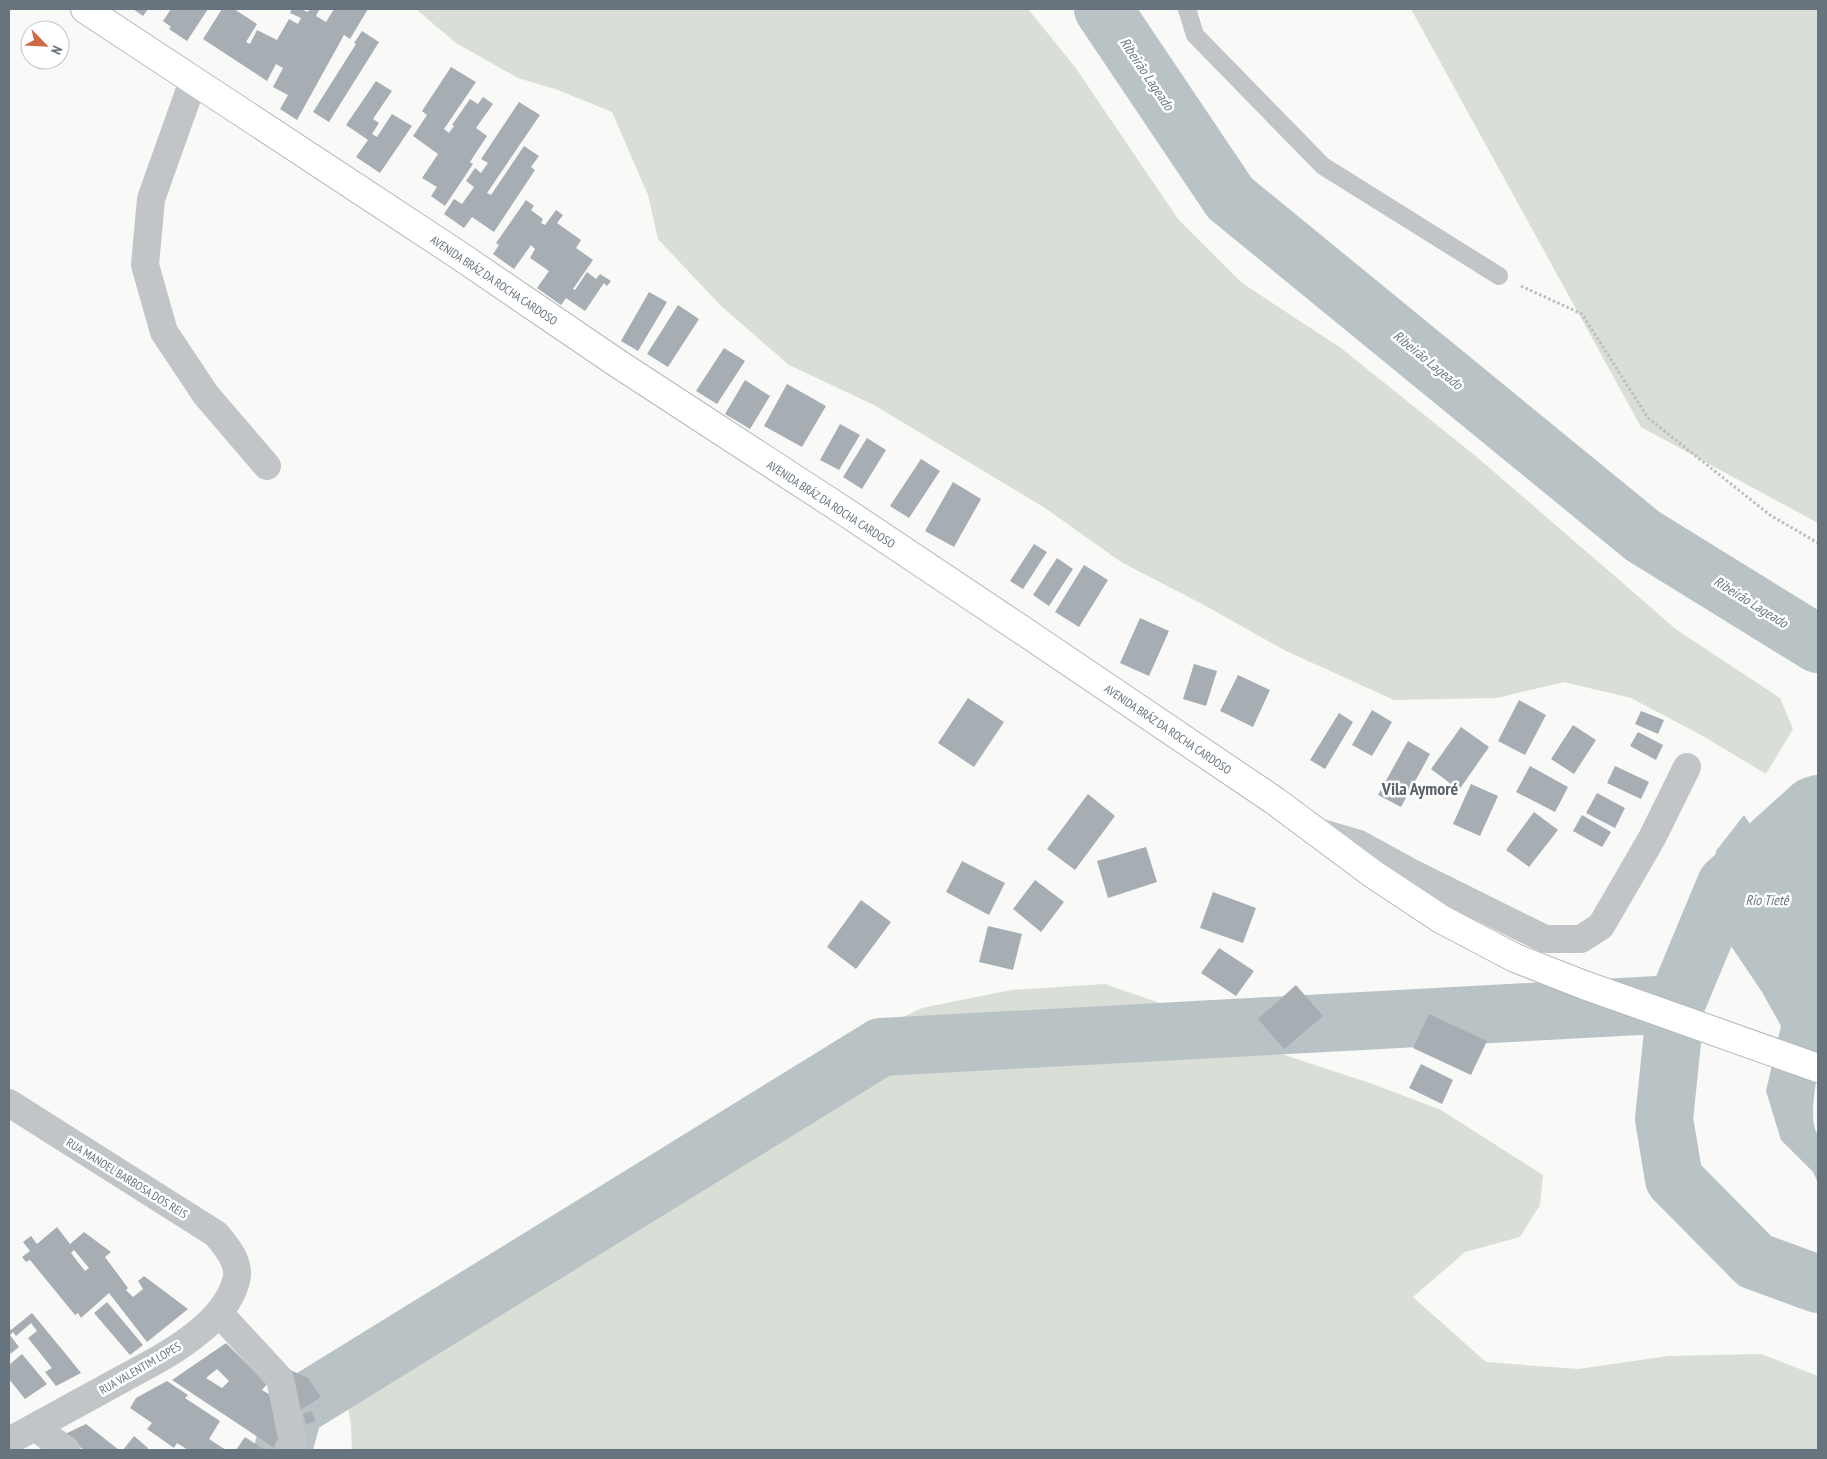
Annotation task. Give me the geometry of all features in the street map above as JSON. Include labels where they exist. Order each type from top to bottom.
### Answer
[{"type":"street","name":"AVENIDA BRÁZ DA ROCHA CARDOSO","points":[[85,9],[1022,630],[1275,801],[1373,874],[1441,918],[1515,958],[1584,985],[1818,1068]]},
{"type":"street","points":[[192,81],[151,199],[145,265],[164,332],[206,395],[267,466]]},
{"type":"street","points":[[1316,831],[1359,844],[1410,872],[1545,939],[1581,939],[1602,926],[1652,838],[1687,767]]},
{"type":"street","name":"RUA MANOEL BARBOSA DOS REIS","points":[[9,1103],[216,1234],[229,1250],[236,1263]]},
{"type":"street","name":"RUA VALENTIM LOPES","points":[[9,1441],[162,1357],[201,1331],[218,1313],[229,1296],[237,1280],[236,1263]]},
{"type":"street","points":[[218,1313],[280,1379],[293,1442],[288,1450]]},
{"type":"street","points":[[35,1427],[66,1450]]},
{"type":"lane","points":[[1187,9],[1195,35],[1323,166],[1498,276]]},
{"type":"path","points":[[1498,276],[1582,314],[1648,418],[1770,515],[1818,543]]},
{"type":"shaded area","points":[[416,9],[1028,9],[1075,67],[1178,219],[1242,283],[1341,348],[1478,458],[1677,630],[1780,698],[1793,729],[1766,774],[1703,736],[1631,698],[1564,682],[1497,698],[1394,700],[1286,651],[1204,605],[1121,562],[1045,508],[874,405],[789,365],[720,305],[658,239],[648,195],[612,112],[558,90],[518,78],[456,43]]},
{"type":"shaded area","points":[[1411,9],[1818,9],[1818,523],[1641,427]]},
{"type":"shaded area","points":[[1105,984],[1191,1014],[1275,1052],[1373,1084],[1441,1110],[1543,1175],[1540,1205],[1520,1237],[1465,1252],[1413,1297],[1486,1362],[1578,1369],[1668,1356],[1761,1354],[1818,1376],[1818,1450],[352,1450],[351,1426],[340,1356],[426,1325],[505,1277],[580,1225],[673,1181],[754,1136],[839,1048],[922,1008],[1011,990]]},
{"type":"water","name":"Rio Tietê","points":[[1744,815],[1766,848],[1804,839],[1818,833],[1818,1068],[1813,1112],[1815,1129],[1818,1135],[1818,1183],[1813,1172],[1781,1140],[1766,1091],[1781,1026],[1762,992],[1731,946],[1711,903],[1716,851]]},
{"type":"building","points":[[133,9],[148,9],[143,16]]},
{"type":"building","points":[[171,9],[208,9],[187,41],[169,29],[171,27],[163,21]]},
{"type":"building","points":[[222,9],[234,9],[257,24],[246,42],[250,44],[257,30],[277,40],[289,19],[298,24],[301,18],[290,13],[292,9],[308,12],[310,9],[319,10],[316,16],[326,22],[334,9],[368,9],[350,39],[344,35],[297,120],[280,109],[288,95],[273,87],[283,68],[276,64],[267,81],[203,39]]},
{"type":"building","points":[[362,31],[379,42],[329,122],[313,112],[356,44],[354,43]]},
{"type":"building","points":[[451,67],[476,82],[444,129],[449,133],[454,126],[452,125],[470,99],[478,104],[483,97],[493,104],[476,128],[487,136],[470,162],[473,164],[445,206],[431,196],[437,187],[422,178],[438,154],[413,136],[427,115],[422,111]]},
{"type":"building","points":[[376,81],[392,91],[373,119],[379,123],[372,134],[377,137],[392,114],[412,126],[380,173],[356,157],[368,140],[346,125]]},
{"type":"building","points":[[519,102],[540,115],[487,193],[491,195],[524,146],[539,156],[531,167],[535,170],[494,232],[472,217],[464,228],[444,214],[454,199],[462,204],[474,187],[466,181],[475,168],[481,173],[488,163],[481,159]]},
{"type":"building","points":[[526,200],[534,206],[531,210],[543,219],[541,223],[545,225],[556,210],[563,215],[557,223],[581,240],[576,248],[593,260],[573,289],[575,290],[587,272],[596,279],[600,274],[611,281],[607,286],[604,283],[585,311],[566,298],[561,305],[537,288],[549,271],[530,258],[535,249],[531,245],[514,269],[493,254],[499,245],[496,243]]},
{"type":"building","points":[[649,292],[667,302],[638,351],[621,341]]},
{"type":"building","points":[[678,305],[699,319],[668,367],[647,354]]},
{"type":"building","points":[[724,348],[745,361],[717,404],[696,391]]},
{"type":"building","points":[[745,380],[770,396],[750,429],[725,414]]},
{"type":"building","points":[[787,384],[826,406],[802,447],[764,426]]},
{"type":"building","points":[[840,424],[860,435],[839,470],[820,460]]},
{"type":"building","points":[[867,438],[886,450],[862,489],[843,477]]},
{"type":"building","points":[[921,459],[940,471],[909,518],[890,506]]},
{"type":"building","points":[[953,482],[981,499],[954,547],[925,531]]},
{"type":"building","points":[[1034,544],[1047,552],[1023,589],[1010,581]]},
{"type":"building","points":[[1057,558],[1073,569],[1049,606],[1033,595]]},
{"type":"building","points":[[1084,565],[1108,580],[1079,627],[1055,612]]},
{"type":"building","points":[[1140,618],[1169,631],[1149,676],[1120,663]]},
{"type":"building","points":[[1194,664],[1217,671],[1206,706],[1183,699]]},
{"type":"building","points":[[1238,675],[1270,690],[1253,727],[1220,711]]},
{"type":"building","points":[[968,698],[1004,722],[974,767],[938,743]]},
{"type":"building","points":[[1519,700],[1546,715],[1525,755],[1498,741]]},
{"type":"building","points":[[1372,710],[1392,722],[1372,756],[1352,745]]},
{"type":"building","points":[[1641,711],[1664,720],[1658,734],[1635,724]]},
{"type":"building","points":[[1339,713],[1353,722],[1325,769],[1310,760]]},
{"type":"building","points":[[1573,725],[1596,740],[1574,774],[1551,759]]},
{"type":"building","points":[[1461,727],[1489,747],[1459,790],[1431,769]]},
{"type":"building","points":[[1638,732],[1663,745],[1656,760],[1630,746]]},
{"type":"building","points":[[1408,741],[1430,754],[1401,807],[1378,795]]},
{"type":"building","points":[[1530,766],[1568,787],[1555,812],[1516,792]]},
{"type":"building","points":[[1615,766],[1649,782],[1641,799],[1607,783]]},
{"type":"building","points":[[1471,784],[1498,796],[1480,836],[1453,824]]},
{"type":"building","points":[[1597,793],[1625,808],[1615,828],[1586,813]]},
{"type":"building","points":[[1088,794],[1115,816],[1075,870],[1047,849]]},
{"type":"building","points":[[1534,812],[1558,830],[1529,867],[1506,850]]},
{"type":"building","points":[[1582,815],[1611,832],[1602,847],[1573,831]]},
{"type":"building","points":[[1146,847],[1157,882],[1108,898],[1097,861]]},
{"type":"building","points":[[962,861],[1005,883],[989,915],[946,892]]},
{"type":"building","points":[[1035,880],[1064,902],[1041,932],[1013,909]]},
{"type":"building","points":[[1213,892],[1256,908],[1243,943],[1200,928]]},
{"type":"building","points":[[861,900],[891,922],[856,969],[827,947]]},
{"type":"building","points":[[988,926],[1022,934],[1013,970],[979,962]]},
{"type":"building","points":[[1219,948],[1254,971],[1236,996],[1201,973]]},
{"type":"building","points":[[1296,985],[1323,1016],[1284,1049],[1258,1019]]},
{"type":"building","points":[[1429,1014],[1487,1041],[1471,1075],[1413,1048]]},
{"type":"building","points":[[1421,1064],[1453,1080],[1442,1104],[1409,1088]]},
{"type":"building","points":[[57,1227],[70,1244],[84,1232],[111,1252],[105,1257],[128,1288],[126,1290],[133,1297],[143,1289],[138,1281],[144,1276],[188,1309],[147,1342],[109,1293],[81,1318],[78,1313],[75,1315],[30,1260],[26,1262],[22,1257],[30,1251],[23,1242],[31,1236],[37,1244]],"holes":[[[74,1250],[89,1268],[85,1271],[71,1253]]]},
{"type":"building","points":[[107,1302],[143,1345],[130,1355],[94,1313]]},
{"type":"building","points":[[32,1313],[81,1373],[56,1386],[45,1372],[52,1368],[28,1338],[37,1331],[31,1323],[16,1336],[13,1332],[10,1335],[19,1347],[9,1355],[9,1327],[11,1330]]},
{"type":"building","points":[[226,1343],[267,1384],[262,1390],[277,1399],[288,1369],[308,1378],[321,1397],[290,1417],[276,1449],[172,1380]],"holes":[[[217,1369],[229,1381],[222,1388],[206,1378]]]},
{"type":"building","points":[[22,1354],[47,1384],[25,1399],[9,1379],[9,1365]]},
{"type":"building","points":[[167,1381],[188,1395],[185,1398],[220,1421],[209,1439],[226,1450],[188,1450],[177,1443],[174,1448],[147,1429],[152,1423],[130,1408],[136,1398]]},
{"type":"building","points":[[311,1411],[316,1421],[306,1424],[303,1414]]},
{"type":"building","points":[[86,1424],[119,1450],[84,1450],[63,1435]]},
{"type":"building","points":[[134,1436],[148,1448],[147,1450],[123,1450]]},
{"type":"building","points":[[245,1437],[265,1450],[236,1450]]},
{"type":"waterway","name":"Ribeirão Lageado","points":[[1103,9],[1230,198],[1643,536],[1818,644]]},
{"type":"waterway","name":"Rio Tietê","points":[[1818,804],[1812,806],[1726,884],[1676,1004],[1664,1119],[1674,1179],[1755,1261],[1818,1284]]},
{"type":"waterway","points":[[283,1450],[294,1409],[881,1047],[1676,1004]]},
{"type":"district","name":"Vila Aymoré","points":[[1420,788]]}]
